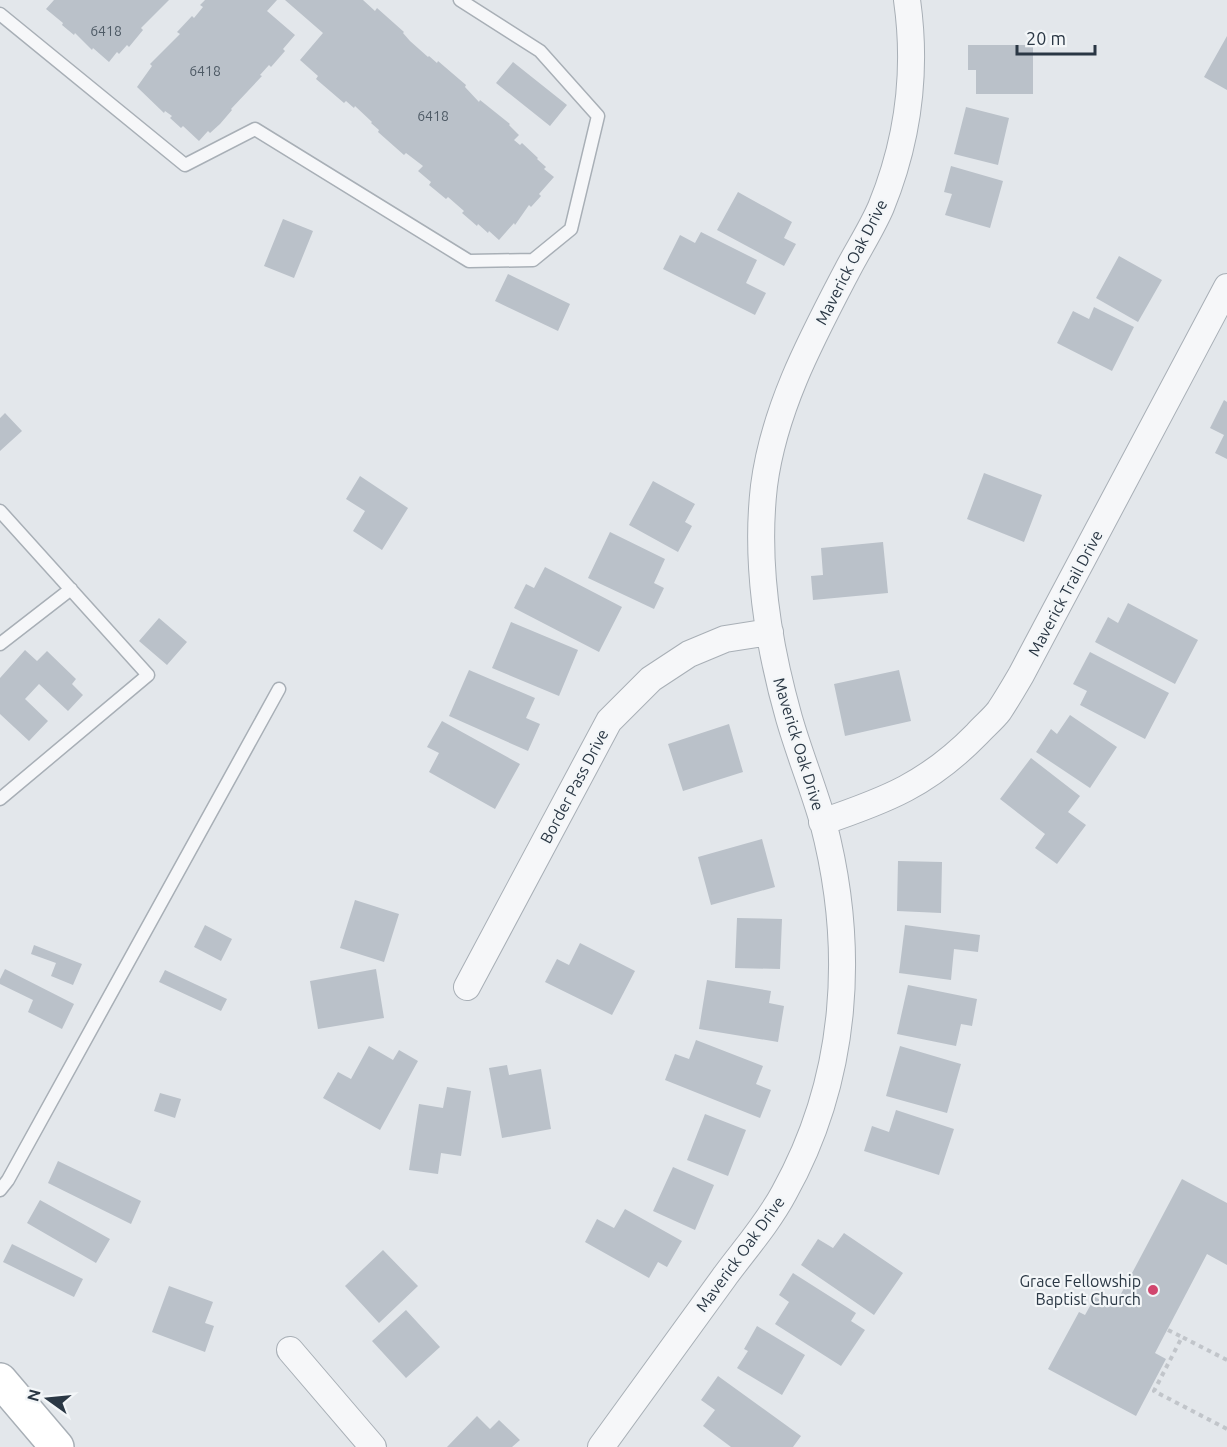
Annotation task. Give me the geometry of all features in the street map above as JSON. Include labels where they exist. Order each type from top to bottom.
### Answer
[{"type":"main road","points":[[0,1380],[57,1447]]},
{"type":"street","name":"Maverick Oak Drive","points":[[601,1447],[783,1197],[809,1143],[831,1072],[841,1011],[843,950],[839,899],[822,822],[790,720],[770,632],[763,583],[761,541],[764,485],[778,421],[798,369],[880,209],[902,148],[912,64],[907,0]]},
{"type":"street","name":"Maverick Trail Drive","points":[[822,822],[878,803],[938,770],[998,712],[1021,675],[1227,287]]},
{"type":"street","name":"Border Pass Drive","points":[[467,987],[609,721],[651,679],[689,654],[725,639],[770,632]]},
{"type":"street","points":[[290,1350],[373,1447]]},
{"type":"lane","points":[[0,14],[185,165],[255,129],[469,261],[533,260],[571,229],[598,116],[540,51],[460,0]]},
{"type":"lane","points":[[0,511],[148,675],[0,799]]},
{"type":"lane","points":[[0,644],[71,589]]},
{"type":"lane","points":[[0,1190],[279,689]]},
{"type":"path","points":[[1168,1329],[1227,1360]]},
{"type":"path","points":[[1182,1337],[1152,1390],[1227,1429]]},
{"type":"building","points":[[54,0],[169,0],[141,28],[143,30],[129,47],[127,45],[119,54],[117,52],[109,62],[62,25],[63,23],[46,9]]},
{"type":"building","points":[[205,0],[277,0],[267,11],[295,35],[283,49],[285,51],[271,67],[269,65],[260,75],[262,76],[220,124],[210,133],[208,131],[199,141],[183,126],[181,128],[170,118],[172,116],[165,111],[164,113],[137,87],[152,66],[150,64],[180,34],[177,32],[192,16],[194,18],[203,7],[200,5]]},
{"type":"building","points":[[285,0],[363,0],[375,11],[377,8],[428,57],[437,63],[438,61],[466,85],[465,87],[479,102],[480,100],[510,124],[519,135],[514,140],[520,145],[522,143],[554,177],[539,194],[541,196],[531,207],[529,205],[515,225],[514,223],[499,240],[478,224],[477,226],[448,197],[446,199],[429,185],[431,182],[418,171],[423,166],[406,153],[404,155],[378,132],[379,130],[372,122],[355,106],[354,108],[346,101],[344,103],[316,79],[318,76],[300,60],[323,33]]},
{"type":"building","points":[[1227,36],[1227,90],[1204,77]]},
{"type":"building","points":[[968,45],[1033,45],[1033,94],[976,94],[976,70],[968,70]]},
{"type":"building","points":[[513,62],[567,105],[550,126],[496,83]]},
{"type":"building","points":[[966,107],[1009,118],[998,165],[954,154]]},
{"type":"building","points":[[951,166],[1003,181],[990,228],[945,215],[952,194],[944,192]]},
{"type":"building","points":[[738,192],[792,222],[784,238],[796,244],[784,266],[717,230]]},
{"type":"building","points":[[283,219],[313,231],[294,278],[264,266]]},
{"type":"building","points":[[701,232],[757,260],[746,283],[766,293],[755,315],[663,269],[680,235],[695,243]]},
{"type":"building","points":[[1119,256],[1162,280],[1138,322],[1096,298]]},
{"type":"building","points":[[508,274],[570,304],[558,331],[495,301]]},
{"type":"building","points":[[1094,307],[1134,327],[1112,371],[1057,343],[1073,311],[1089,319]]},
{"type":"building","points":[[1224,400],[1227,402],[1227,459],[1215,453],[1224,435],[1210,428]]},
{"type":"building","points":[[5,413],[22,431],[0,451],[0,418]]},
{"type":"building","points":[[984,473],[1042,495],[1024,542],[967,519]]},
{"type":"building","points":[[360,476],[408,508],[382,550],[353,531],[365,511],[346,499]]},
{"type":"building","points":[[653,481],[695,504],[685,522],[692,526],[678,552],[629,525]]},
{"type":"building","points":[[610,532],[665,559],[654,583],[664,588],[654,609],[588,578]]},
{"type":"building","points":[[883,542],[888,593],[813,600],[811,576],[823,575],[821,548]]},
{"type":"building","points":[[545,567],[622,607],[599,652],[514,608],[526,584],[534,588]]},
{"type":"building","points":[[1128,603],[1198,640],[1175,684],[1095,642],[1108,617],[1118,623]]},
{"type":"building","points":[[159,618],[187,642],[167,665],[139,641]]},
{"type":"building","points":[[511,622],[578,650],[559,696],[492,668]]},
{"type":"building","points":[[25,650],[37,661],[47,651],[76,679],[72,684],[83,695],[68,711],[39,684],[25,699],[48,721],[29,741],[0,714],[0,678]]},
{"type":"building","points":[[1090,652],[1169,693],[1145,739],[1080,705],[1087,691],[1073,684]]},
{"type":"building","points":[[469,670],[535,698],[526,718],[540,724],[528,751],[449,716]]},
{"type":"building","points":[[899,670],[911,721],[845,736],[834,684]]},
{"type":"building","points":[[1070,715],[1117,747],[1090,788],[1036,752],[1051,729],[1057,734]]},
{"type":"building","points":[[442,721],[520,764],[495,809],[429,772],[439,753],[427,747]]},
{"type":"building","points":[[729,724],[743,772],[683,791],[668,744]]},
{"type":"building","points":[[1031,758],[1080,796],[1068,812],[1086,825],[1057,864],[1035,848],[1045,834],[1000,799]]},
{"type":"building","points":[[762,839],[775,887],[711,905],[698,857]]},
{"type":"building","points":[[898,861],[942,862],[941,913],[897,911]]},
{"type":"building","points":[[355,900],[399,914],[384,962],[340,948]]},
{"type":"building","points":[[737,918],[782,919],[780,969],[735,968]]},
{"type":"building","points":[[205,925],[232,939],[221,961],[194,947]]},
{"type":"building","points":[[905,925],[980,935],[978,952],[954,949],[951,980],[899,973]]},
{"type":"building","points":[[580,943],[635,971],[612,1015],[545,982],[557,959],[569,965]]},
{"type":"building","points":[[34,945],[82,964],[73,985],[51,976],[56,963],[31,954]]},
{"type":"building","points":[[5,969],[74,1004],[62,1029],[28,1012],[33,1000],[0,984]]},
{"type":"building","points":[[376,969],[384,1018],[318,1029],[310,981]]},
{"type":"building","points":[[165,970],[227,999],[221,1011],[159,982]]},
{"type":"building","points":[[707,980],[771,991],[769,1003],[784,1006],[778,1042],[699,1029]]},
{"type":"building","points":[[908,985],[977,999],[972,1026],[961,1024],[956,1046],[897,1034]]},
{"type":"building","points":[[696,1040],[763,1066],[756,1084],[771,1090],[760,1118],[665,1080],[675,1054],[689,1059]]},
{"type":"building","points":[[369,1046],[393,1060],[399,1050],[418,1061],[380,1130],[323,1098],[338,1072],[351,1079]]},
{"type":"building","points":[[900,1046],[961,1064],[947,1113],[886,1096]]},
{"type":"building","points":[[507,1065],[509,1075],[541,1069],[551,1129],[502,1138],[489,1068]]},
{"type":"building","points":[[447,1087],[471,1091],[461,1156],[441,1153],[438,1174],[409,1170],[419,1104],[443,1108]]},
{"type":"building","points":[[160,1093],[181,1099],[175,1118],[154,1111]]},
{"type":"building","points":[[896,1110],[954,1129],[939,1175],[864,1151],[872,1126],[889,1132]]},
{"type":"building","points":[[705,1114],[746,1130],[728,1176],[687,1160]]},
{"type":"building","points":[[58,1161],[141,1201],[131,1224],[48,1183]]},
{"type":"building","points":[[673,1167],[714,1185],[695,1230],[653,1211]]},
{"type":"building","name":"Grace Fellowship Baptist Church","points":[[1182,1179],[1227,1203],[1227,1265],[1207,1254],[1155,1353],[1166,1359],[1136,1416],[1048,1369],[1079,1312],[1085,1315],[1095,1297],[1114,1307]]},
{"type":"building","points":[[40,1200],[110,1239],[96,1263],[27,1223]]},
{"type":"building","points":[[625,1209],[682,1241],[667,1267],[658,1262],[649,1278],[585,1242],[597,1219],[614,1228]]},
{"type":"building","points":[[844,1233],[903,1273],[874,1315],[801,1265],[818,1239],[833,1248]]},
{"type":"building","points":[[12,1244],[83,1279],[74,1297],[3,1262]]},
{"type":"building","points":[[383,1250],[418,1286],[379,1323],[345,1286]]},
{"type":"building","points":[[793,1273],[856,1313],[851,1321],[865,1330],[841,1366],[775,1324],[789,1302],[779,1295]]},
{"type":"building","points":[[169,1286],[213,1302],[205,1323],[214,1326],[205,1352],[152,1332]]},
{"type":"building","points":[[406,1310],[440,1347],[406,1378],[372,1341]]},
{"type":"building","points":[[757,1326],[805,1355],[782,1395],[737,1368],[748,1351],[744,1349]]},
{"type":"building","points":[[718,1376],[801,1436],[793,1447],[731,1447],[703,1426],[715,1410],[701,1400]]},
{"type":"building","points":[[477,1416],[490,1429],[499,1420],[520,1440],[512,1447],[447,1447]]},
{"type":"place","name":"Grace Fellowship Baptist Church","points":[[1153,1290]]}]
